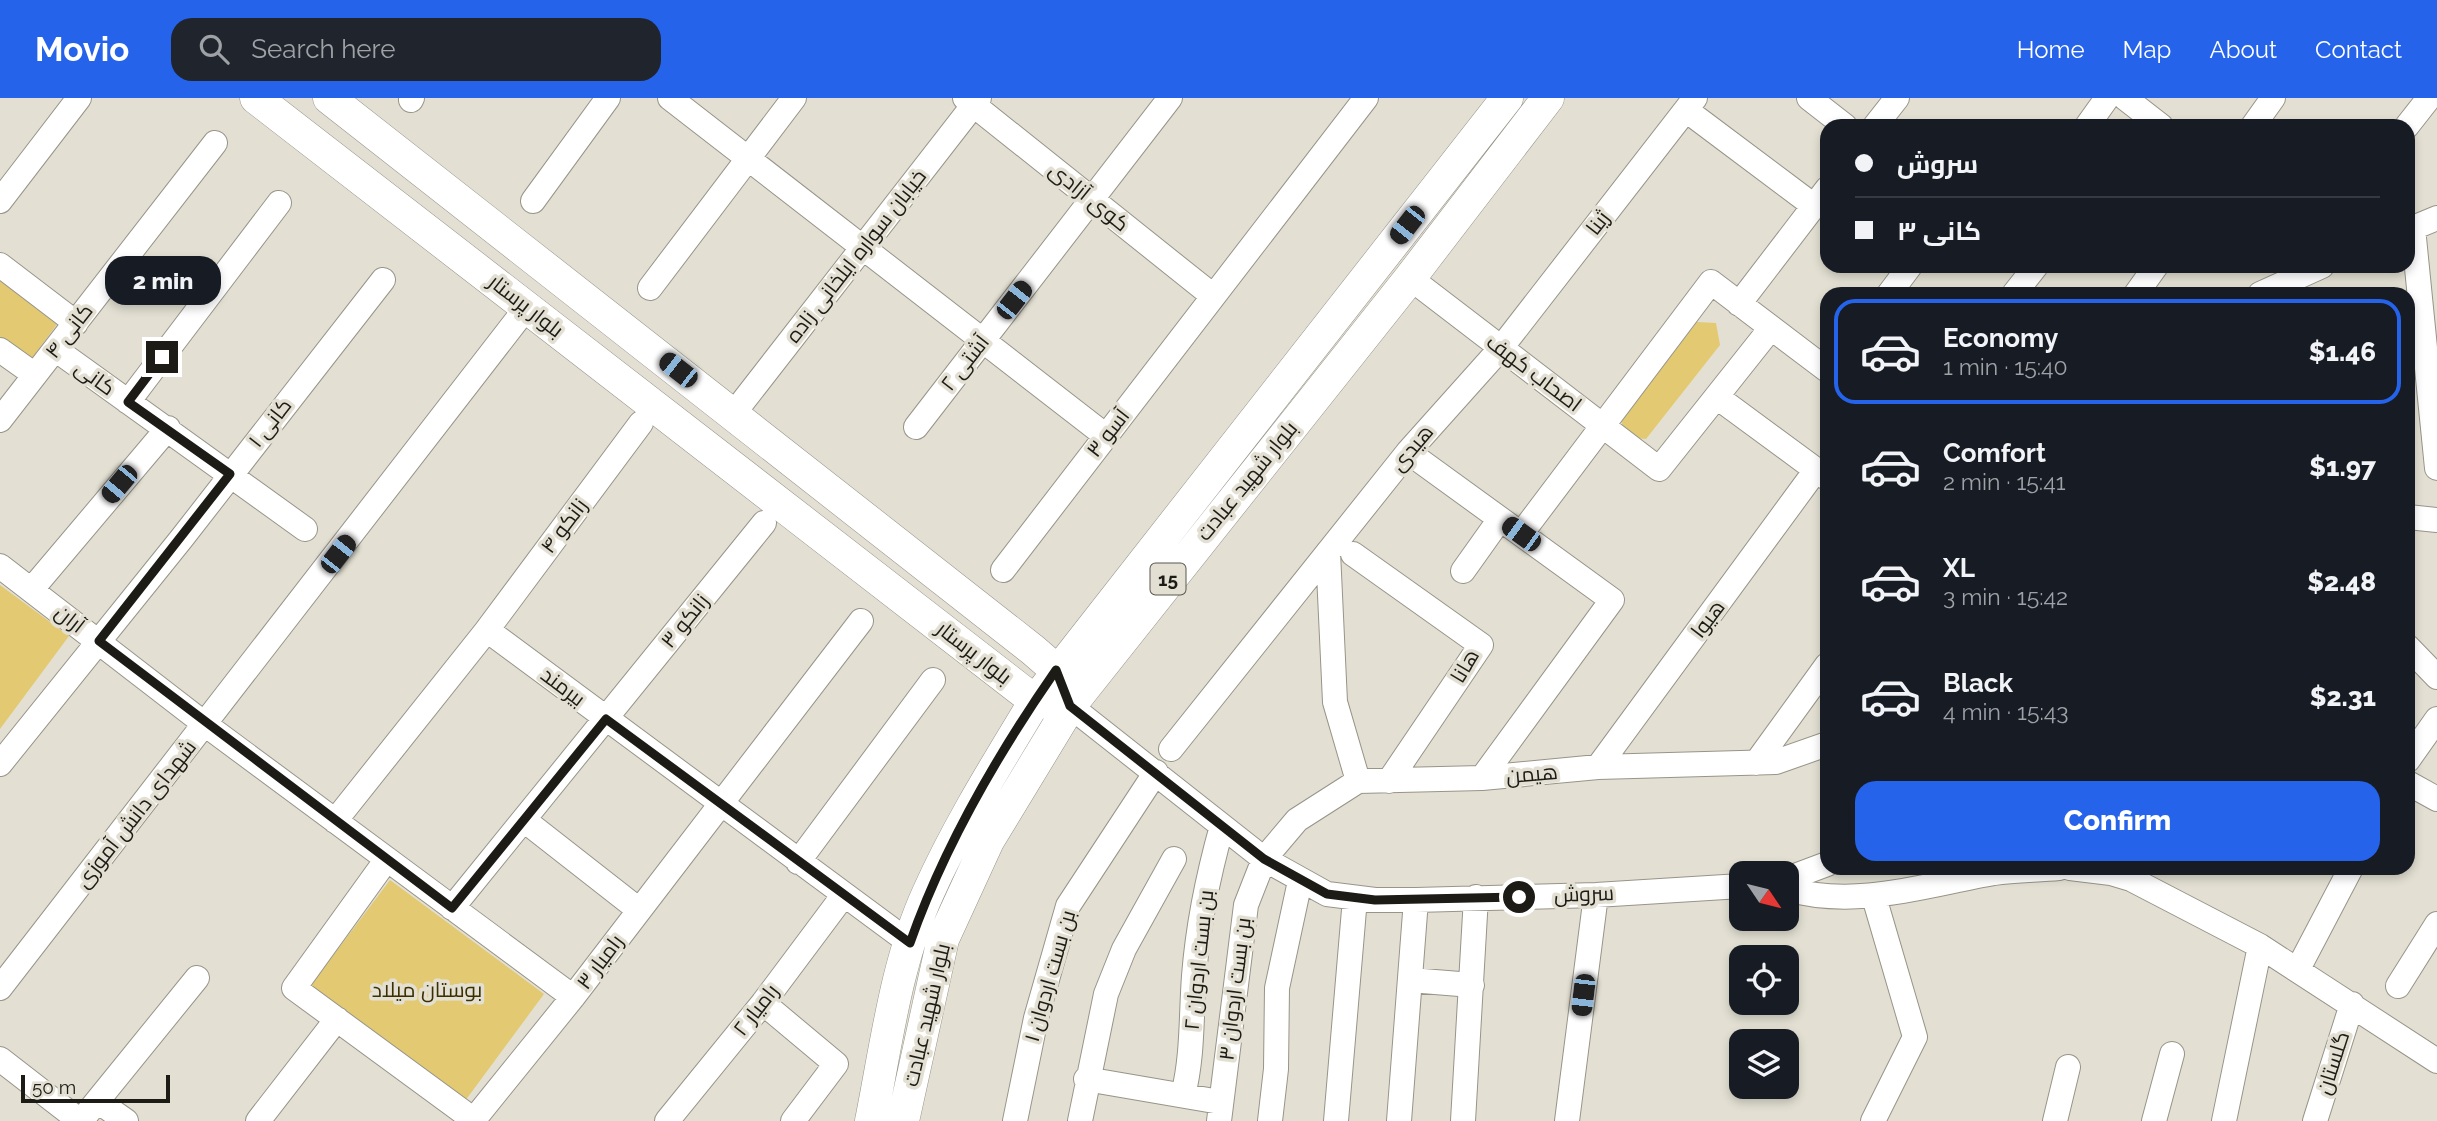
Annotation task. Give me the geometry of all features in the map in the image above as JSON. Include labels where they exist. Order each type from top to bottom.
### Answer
[{"type":"main road","name":"بلوار پرستار","points":[[256,98],[1035,701],[1070,706]]},
{"type":"main road","name":"بلوار پرستار","points":[[330,98],[734,413],[1056,670]]},
{"type":"main road","name":"بلوار شهید عبادت","points":[[871,1121],[910,943],[927,894],[976,797],[1035,701],[1056,670],[1507,98]]},
{"type":"main road","name":"بلوار شهید عبادت","points":[[903,1121],[943,939],[988,841],[1070,706],[1410,278],[1548,98]]},
{"type":"main road","points":[[1056,670],[1070,706]]},
{"type":"street","points":[[0,201],[79,98]]},
{"type":"street","points":[[533,201],[608,98]]},
{"type":"street","points":[[670,98],[1106,436]]},
{"type":"street","points":[[650,288],[794,98]]},
{"type":"street","name":"آشتی ۲","points":[[916,427],[1170,98]]},
{"type":"street","name":"آسو ۳","points":[[1003,570],[1366,98]]},
{"type":"street","points":[[1809,98],[1836,119]]},
{"type":"street","points":[[1880,119],[1897,98]]},
{"type":"street","points":[[2092,119],[2107,98]]},
{"type":"street","points":[[2125,98],[2152,119]]},
{"type":"street","points":[[2258,119],[2273,98]]},
{"type":"street","points":[[2412,119],[2429,98]]},
{"type":"street","name":"خیابان سواره ایلخانی زاده","points":[[734,413],[973,100]]},
{"type":"street","name":"کوی آزادی","points":[[973,100],[1213,296]]},
{"type":"street","points":[[1691,104],[1820,196]]},
{"type":"street","name":"ژینا","points":[[1501,348],[1691,104]]},
{"type":"street","name":"کانی ۴","points":[[0,420],[215,143]]},
{"type":"street","points":[[1739,304],[1820,198]]},
{"type":"street","points":[[128,402],[279,203]]},
{"type":"street","points":[[2415,227],[2437,218]]},
{"type":"street","points":[[0,265],[76,323]]},
{"type":"street","points":[[2020,287],[2030,273]]},
{"type":"street","points":[[2284,283],[2306,273]]},
{"type":"street","name":"اصحاب کهف","points":[[1410,278],[1659,469],[1717,397]]},
{"type":"street","name":"کانی ۱","points":[[1,762],[383,280]]},
{"type":"street","points":[[1521,534],[1711,282],[1820,365]]},
{"type":"street","points":[[2415,291],[2425,414],[2437,468]]},
{"type":"street","name":"شهدای دانش آموزی","points":[[0,988],[527,307]]},
{"type":"street","points":[[1771,328],[1717,397],[1820,473]]},
{"type":"street","name":"هیدی","points":[[1171,749],[1408,452],[1501,348]]},
{"type":"street","name":"کانی","points":[[55,349],[305,529]]},
{"type":"street","points":[[0,350],[35,375]]},
{"type":"street","name":"زانکو ۴","points":[[335,821],[487,630],[641,423]]},
{"type":"street","points":[[32,589],[168,428]]},
{"type":"street","points":[[1408,452],[1612,600],[1482,778]]},
{"type":"street","name":"هیوا","points":[[1598,767],[1820,475]]},
{"type":"street","points":[[2415,518],[2437,520]]},
{"type":"street","points":[[1463,571],[1500,519]]},
{"type":"street","name":"زانکو ۳","points":[[452,908],[764,523]]},
{"type":"street","points":[[1264,859],[1297,820],[1358,781],[1335,702],[1328,552]]},
{"type":"street","name":"هانا","points":[[1353,554],[1481,645],[1389,781]]},
{"type":"street","name":"آران","points":[[0,566],[206,725],[573,998]]},
{"type":"street","name":"رامیار ۳","points":[[469,1118],[573,998],[861,621]]},
{"type":"street","name":"بیرمند","points":[[487,630],[910,943]]},
{"type":"street","points":[[2415,654],[2437,677]]},
{"type":"street","points":[[1756,763],[1820,675]]},
{"type":"street","points":[[798,862],[933,680]]},
{"type":"street","name":"سروش","points":[[1070,706],[1264,859],[1327,894],[1416,900],[1596,895],[1729,887]]},
{"type":"street","points":[[2415,746],[2437,719]]},
{"type":"street","name":"هیمن","points":[[1358,781],[1482,778],[1598,767],[1776,762],[1820,746]]},
{"type":"street","name":"بن بست اردوان ۱","points":[[1015,1121],[1036,1018],[1068,906],[1156,772]]},
{"type":"street","points":[[2415,787],[2437,799]]},
{"type":"street","points":[[524,820],[639,910]]},
{"type":"street","name":"بن بست اردوان ۲","points":[[1183,1095],[1189,1071],[1194,974],[1205,885],[1222,826]]},
{"type":"street","points":[[387,859],[294,988],[469,1118]]},
{"type":"street","points":[[1080,1121],[1086,1079],[1106,995],[1124,949],[1174,859]]},
{"type":"street","name":"بن بست اردوان ۳","points":[[1219,1112],[1246,905],[1264,859]]},
{"type":"street","points":[[1799,874],[1820,867]]},
{"type":"street","points":[[1799,891],[1835,897],[1874,897],[1987,875]]},
{"type":"street","points":[[2118,875],[2131,879],[2260,946],[2437,1061]]},
{"type":"street","points":[[2298,969],[2347,875]]},
{"type":"street","points":[[1270,1121],[1276,1069],[1277,988],[1300,881]]},
{"type":"street","points":[[1567,1121],[1596,895]]},
{"type":"street","name":"رامیار ۲","points":[[667,1121],[763,1003],[843,896]]},
{"type":"street","points":[[1463,1121],[1476,897]]},
{"type":"street","points":[[1873,1121],[1915,1037],[1874,897]]},
{"type":"street","points":[[1336,1121],[1356,898]]},
{"type":"street","points":[[1399,1121],[1416,900]]},
{"type":"street","points":[[2398,986],[2437,924]]},
{"type":"street","points":[[2224,1121],[2260,946]]},
{"type":"street","points":[[0,1059],[80,1121],[197,978]]},
{"type":"street","points":[[1410,980],[1472,985]]},
{"type":"street","points":[[763,1003],[836,1065],[793,1121]]},
{"type":"street","name":"گلستان","points":[[2315,1121],[2352,1004]]},
{"type":"street","points":[[258,1121],[337,1019]]},
{"type":"street","points":[[2154,1121],[2172,1054]]},
{"type":"street","points":[[2055,1121],[2068,1067]]},
{"type":"street","points":[[1086,1079],[1183,1095],[1219,1112]]},
{"type":"street","points":[[99,1101],[126,1121]]},
{"type":"green space","points":[[0,277],[60,320],[30,361],[0,339]]},
{"type":"green space","points":[[1697,322],[1716,323],[1720,345],[1646,439],[1625,437],[1621,419]]},
{"type":"green space","points":[[0,585],[69,636],[0,729]]},
{"type":"green space","name":"بوستان میلاد","points":[[390,880],[544,994],[465,1101],[310,986]]},
{"type":"route","points":[[162,357],[128,402],[230,474],[99,641],[206,725],[452,908],[606,719],[910,943],[927,894],[976,797],[1056,670],[1070,706],[1264,859],[1300,881],[1327,894],[1375,900],[1519,897]]}]
